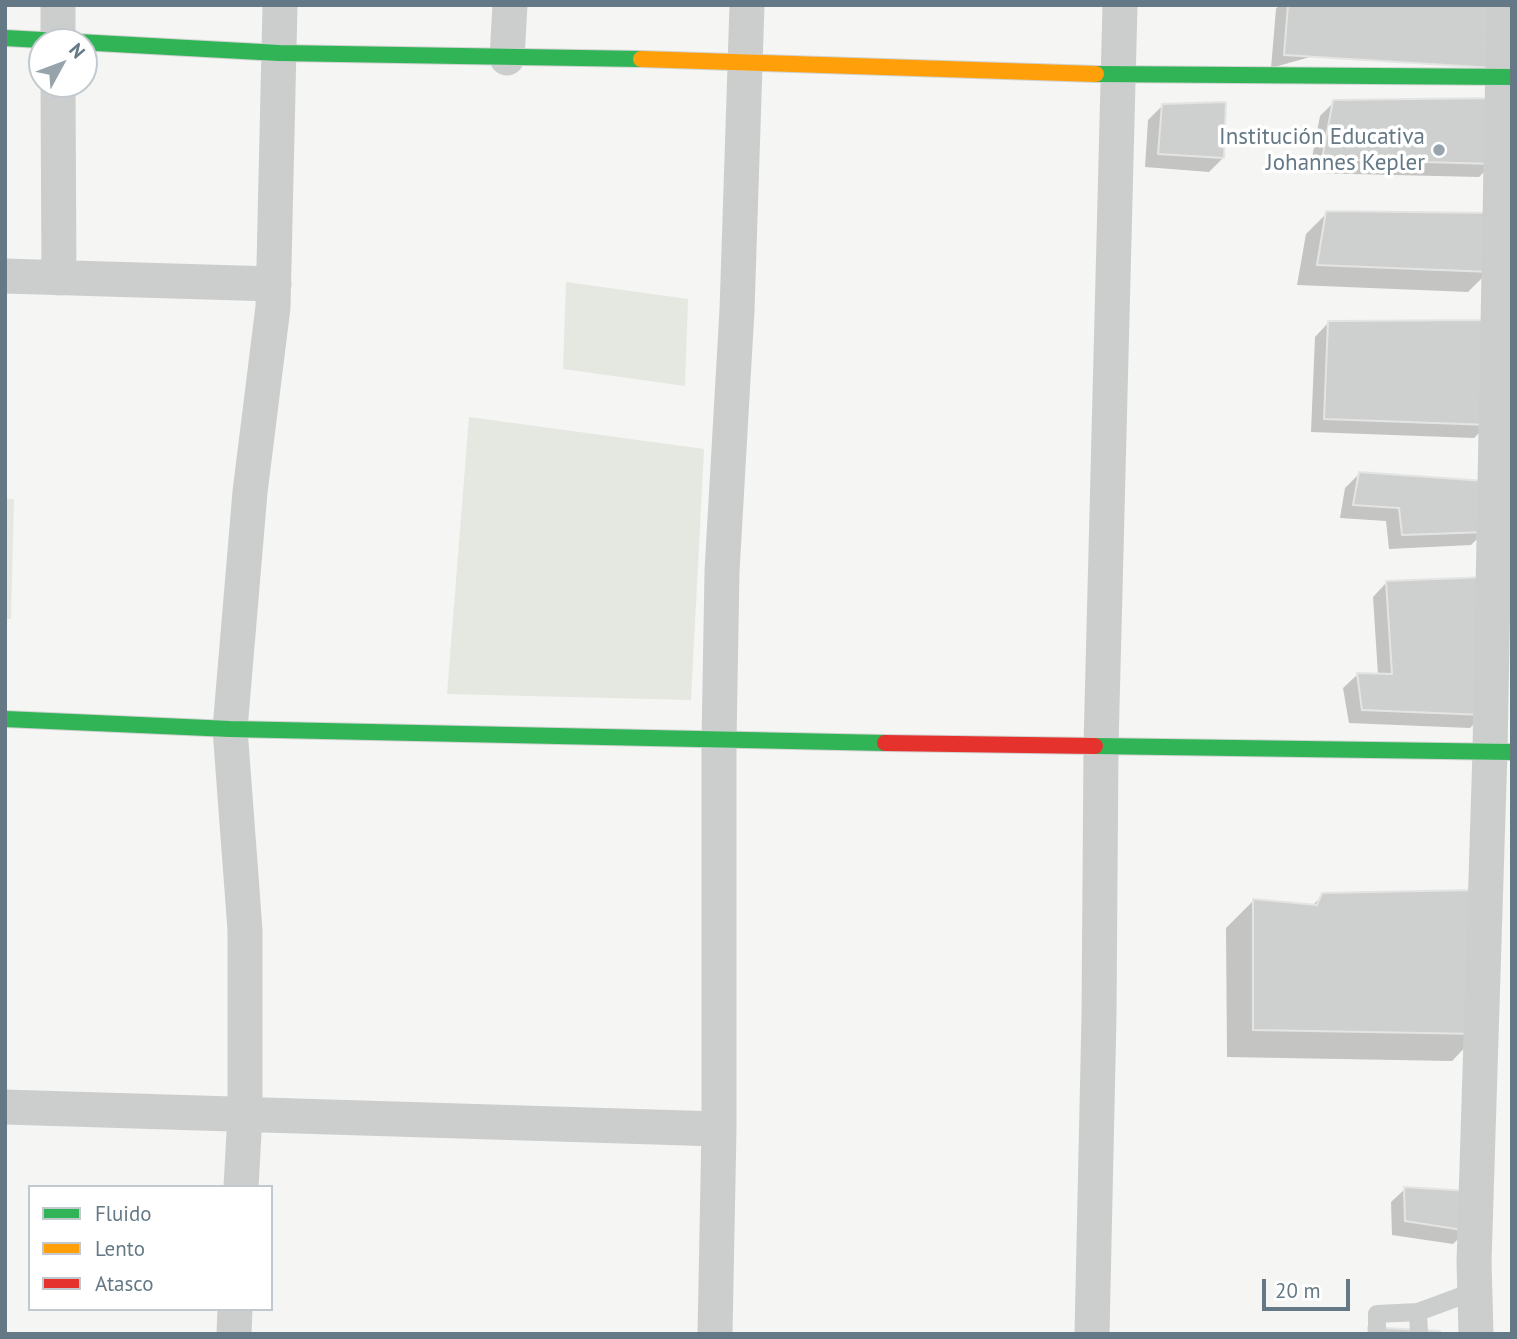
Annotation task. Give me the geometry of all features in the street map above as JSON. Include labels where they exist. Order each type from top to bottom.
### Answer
[{"type":"street","points":[[58,5],[58,28]]},
{"type":"street","points":[[241,1185],[245,1115],[244,930],[230,729],[250,492],[274,284],[281,5]]},
{"type":"street","points":[[507,58],[510,5]]},
{"type":"street","points":[[715,1334],[719,1129],[722,571],[737,310],[747,5]]},
{"type":"street","points":[[1092,1334],[1099,1016],[1101,746],[1120,5]]},
{"type":"street","points":[[1476,1334],[1475,1291],[1501,751],[1507,77],[1504,5]]},
{"type":"street","points":[[5,38],[28,39]]},
{"type":"street","points":[[98,43],[279,53],[746,61],[1119,75],[1507,77]]},
{"type":"street","points":[[58,98],[59,278]]},
{"type":"street","points":[[5,276],[274,284]]},
{"type":"street","points":[[5,719],[230,729],[719,741],[1501,751]]},
{"type":"street","points":[[5,1107],[719,1129]]},
{"type":"street","points":[[234,1334],[235,1311]]},
{"type":"lane","points":[[1377,1334],[1377,1314],[1418,1312],[1475,1291]]},
{"type":"lane","points":[[1418,1312],[1419,1334]]},
{"type":"shaded area","points":[[566,282],[688,299],[685,386],[563,369]]},
{"type":"shaded area","points":[[469,417],[704,449],[691,700],[447,694]]},
{"type":"shaded area","points":[[5,499],[14,499],[11,619],[5,619]]},
{"type":"building","points":[[1288,5],[1497,5],[1495,68],[1284,55]]},
{"type":"building","points":[[1492,98],[1494,164],[1322,159],[1333,100]]},
{"type":"building","points":[[1226,102],[1224,158],[1158,154],[1162,104]]},
{"type":"building","points":[[1326,211],[1493,213],[1491,272],[1317,265]]},
{"type":"building","points":[[1489,320],[1490,425],[1324,419],[1328,321]]},
{"type":"building","points":[[1359,472],[1485,481],[1487,532],[1402,535],[1399,508],[1353,505]]},
{"type":"building","points":[[1486,577],[1485,715],[1362,710],[1357,673],[1392,674],[1386,581]]},
{"type":"building","points":[[1471,890],[1481,1034],[1253,1030],[1253,899],[1317,905],[1322,893]]},
{"type":"building","points":[[1404,1187],[1470,1191],[1469,1231],[1405,1221]]},
{"type":"building","points":[[1368,1327],[1440,1331],[1440,1334],[1368,1334]]},
{"type":"traffic: fast","points":[[5,38],[279,53],[641,59]]},
{"type":"traffic: fast","points":[[1096,74],[1512,77]]},
{"type":"traffic: fast","points":[[5,719],[230,729],[885,743]]},
{"type":"traffic: fast","points":[[1095,746],[1512,752]]},
{"type":"traffic: slow","points":[[641,59],[1096,74]]},
{"type":"traffic: jam","points":[[885,743],[1095,746]]},
{"type":"place","name":"Institución Educativa Johannes Kepler","points":[[1439,150]]}]
